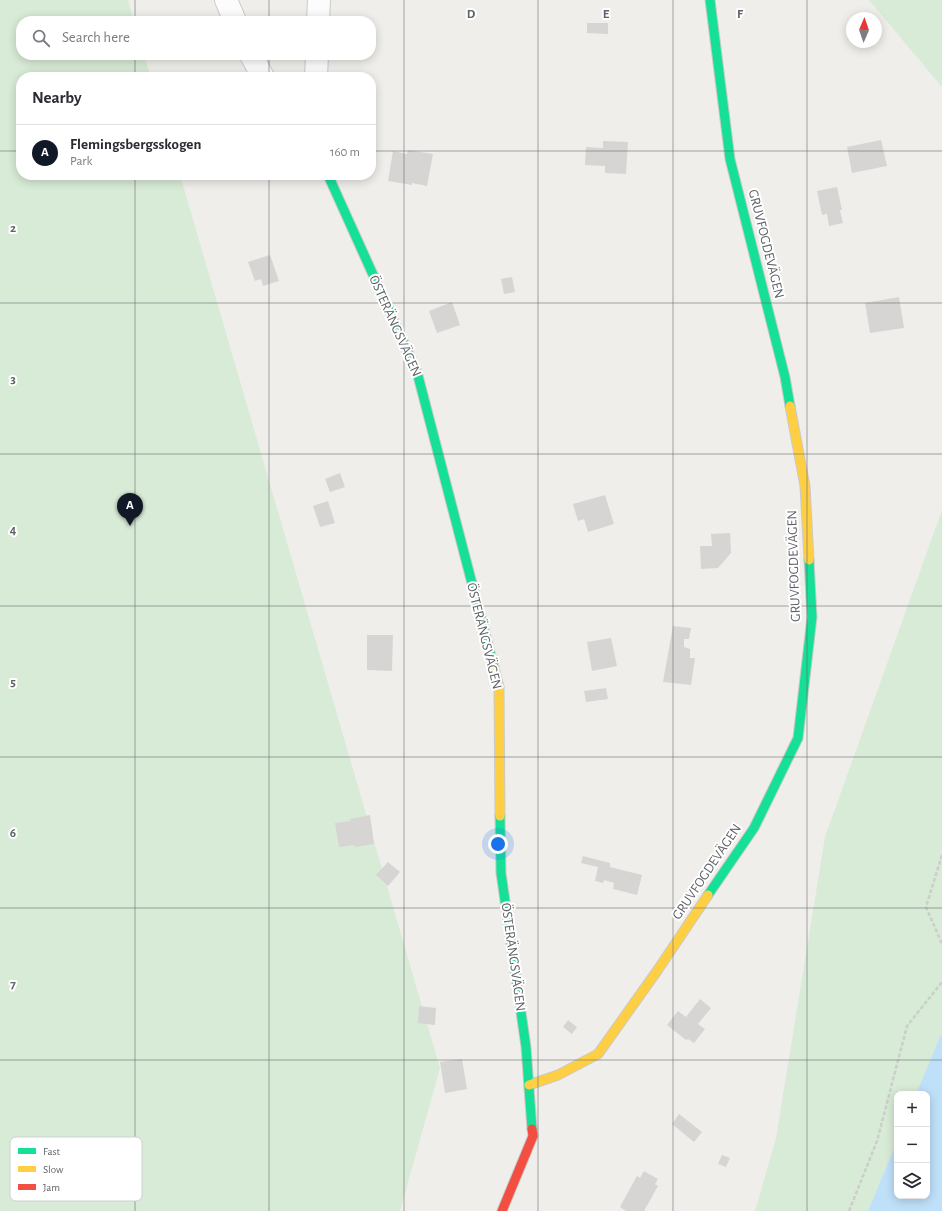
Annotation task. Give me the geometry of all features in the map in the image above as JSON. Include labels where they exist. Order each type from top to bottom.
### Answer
[{"type":"street","points":[[226,0],[233,16]]},
{"type":"street","points":[[318,16],[319,0]]},
{"type":"street","name":"GRUVFOGDEVÄGEN","points":[[529,1085],[558,1075],[598,1054],[657,971],[754,828],[798,738],[812,617],[805,486],[785,377],[730,159],[710,0]]},
{"type":"street","points":[[254,60],[260,72]]},
{"type":"street","points":[[316,60],[316,72]]},
{"type":"street","name":"ÖSTERÄNGSVÄGEN","points":[[330,180],[418,372],[499,687],[501,873],[526,1047],[533,1136],[502,1211]]},
{"type":"path","points":[[942,855],[926,907],[942,944]]},
{"type":"path","points":[[849,1211],[877,1141],[907,1026],[942,982]]},
{"type":"green space","points":[[0,0],[128,0],[133,16],[16,16],[16,60],[146,60],[149,72],[16,72],[16,180],[181,180],[440,1068],[400,1211],[0,1211]]},
{"type":"green space","points":[[869,0],[942,0],[942,87],[882,15],[882,12],[879,12]]},
{"type":"green space","points":[[942,510],[942,1032],[917,1091],[894,1091],[894,1148],[868,1211],[755,1211],[776,1138],[825,837]]},
{"type":"water","points":[[942,1032],[942,1211],[868,1211],[894,1148],[894,1199],[930,1199],[930,1091],[917,1091]]},
{"type":"building","points":[[587,23],[608,23],[608,34],[587,33]]},
{"type":"building","points":[[881,140],[887,166],[852,173],[847,147]]},
{"type":"building","points":[[603,141],[628,142],[626,174],[605,173],[605,166],[585,165],[586,147],[603,148]]},
{"type":"building","points":[[408,150],[433,154],[427,186],[388,181],[393,151],[407,154]]},
{"type":"building","points":[[837,187],[843,223],[829,226],[827,214],[822,215],[817,191]]},
{"type":"building","points":[[270,255],[279,281],[263,286],[261,279],[255,281],[248,262]]},
{"type":"building","points":[[512,277],[515,292],[504,294],[501,279]]},
{"type":"building","points":[[899,297],[904,328],[870,333],[865,303]]},
{"type":"building","points":[[452,302],[460,325],[437,333],[429,311]]},
{"type":"building","points":[[340,473],[345,487],[330,492],[325,479]]},
{"type":"building","points":[[605,495],[614,524],[588,532],[584,519],[578,521],[573,504]]},
{"type":"building","points":[[328,501],[335,523],[320,527],[313,506]]},
{"type":"building","points":[[730,533],[731,553],[718,568],[701,569],[700,546],[712,546],[711,534]]},
{"type":"building","points":[[673,626],[691,628],[689,639],[684,639],[684,647],[690,649],[690,658],[695,658],[691,685],[663,682]]},
{"type":"building","points":[[367,635],[393,635],[392,671],[367,670]]},
{"type":"building","points":[[611,638],[617,666],[592,671],[587,642]]},
{"type":"building","points":[[606,688],[608,699],[586,702],[584,691]]},
{"type":"building","points":[[370,815],[374,844],[355,847],[354,845],[339,847],[335,823],[350,821],[350,819]]},
{"type":"building","points":[[583,856],[610,863],[610,867],[642,875],[637,895],[613,889],[614,883],[604,880],[603,883],[595,881],[598,867],[581,863]]},
{"type":"building","points":[[388,862],[400,872],[388,886],[376,875]]},
{"type":"building","points":[[700,999],[711,1008],[698,1024],[705,1029],[694,1043],[688,1039],[686,1040],[667,1025],[678,1011],[686,1017]]},
{"type":"building","points":[[419,1006],[436,1008],[435,1025],[418,1023]]},
{"type":"building","points":[[568,1020],[577,1027],[572,1034],[563,1027]]},
{"type":"building","points":[[462,1059],[467,1089],[445,1093],[440,1062]]},
{"type":"building","points":[[679,1114],[702,1132],[694,1142],[672,1124]]},
{"type":"building","points":[[722,1155],[730,1158],[726,1167],[718,1164]]},
{"type":"building","points":[[644,1171],[658,1179],[655,1184],[658,1186],[644,1211],[626,1211],[620,1207],[637,1176],[640,1178]]},
{"type":"traffic: fast","points":[[710,0],[730,159],[785,377],[790,406]]},
{"type":"traffic: fast","points":[[330,180],[417,372],[494,668]]},
{"type":"traffic: fast","points":[[708,895],[754,828],[798,738],[812,617],[809,560]]},
{"type":"traffic: fast","points":[[500,816],[501,873],[526,1047],[532,1129]]},
{"type":"traffic: slow","points":[[790,406],[805,486],[809,560]]},
{"type":"traffic: slow","points":[[494,668],[499,687],[500,816]]},
{"type":"traffic: slow","points":[[529,1085],[558,1075],[598,1054],[657,971],[708,895]]},
{"type":"traffic: jam","points":[[502,1211],[533,1136],[532,1129]]},
{"type":"place","name":"Flemingsbergsskogen","points":[[130,526]]}]
